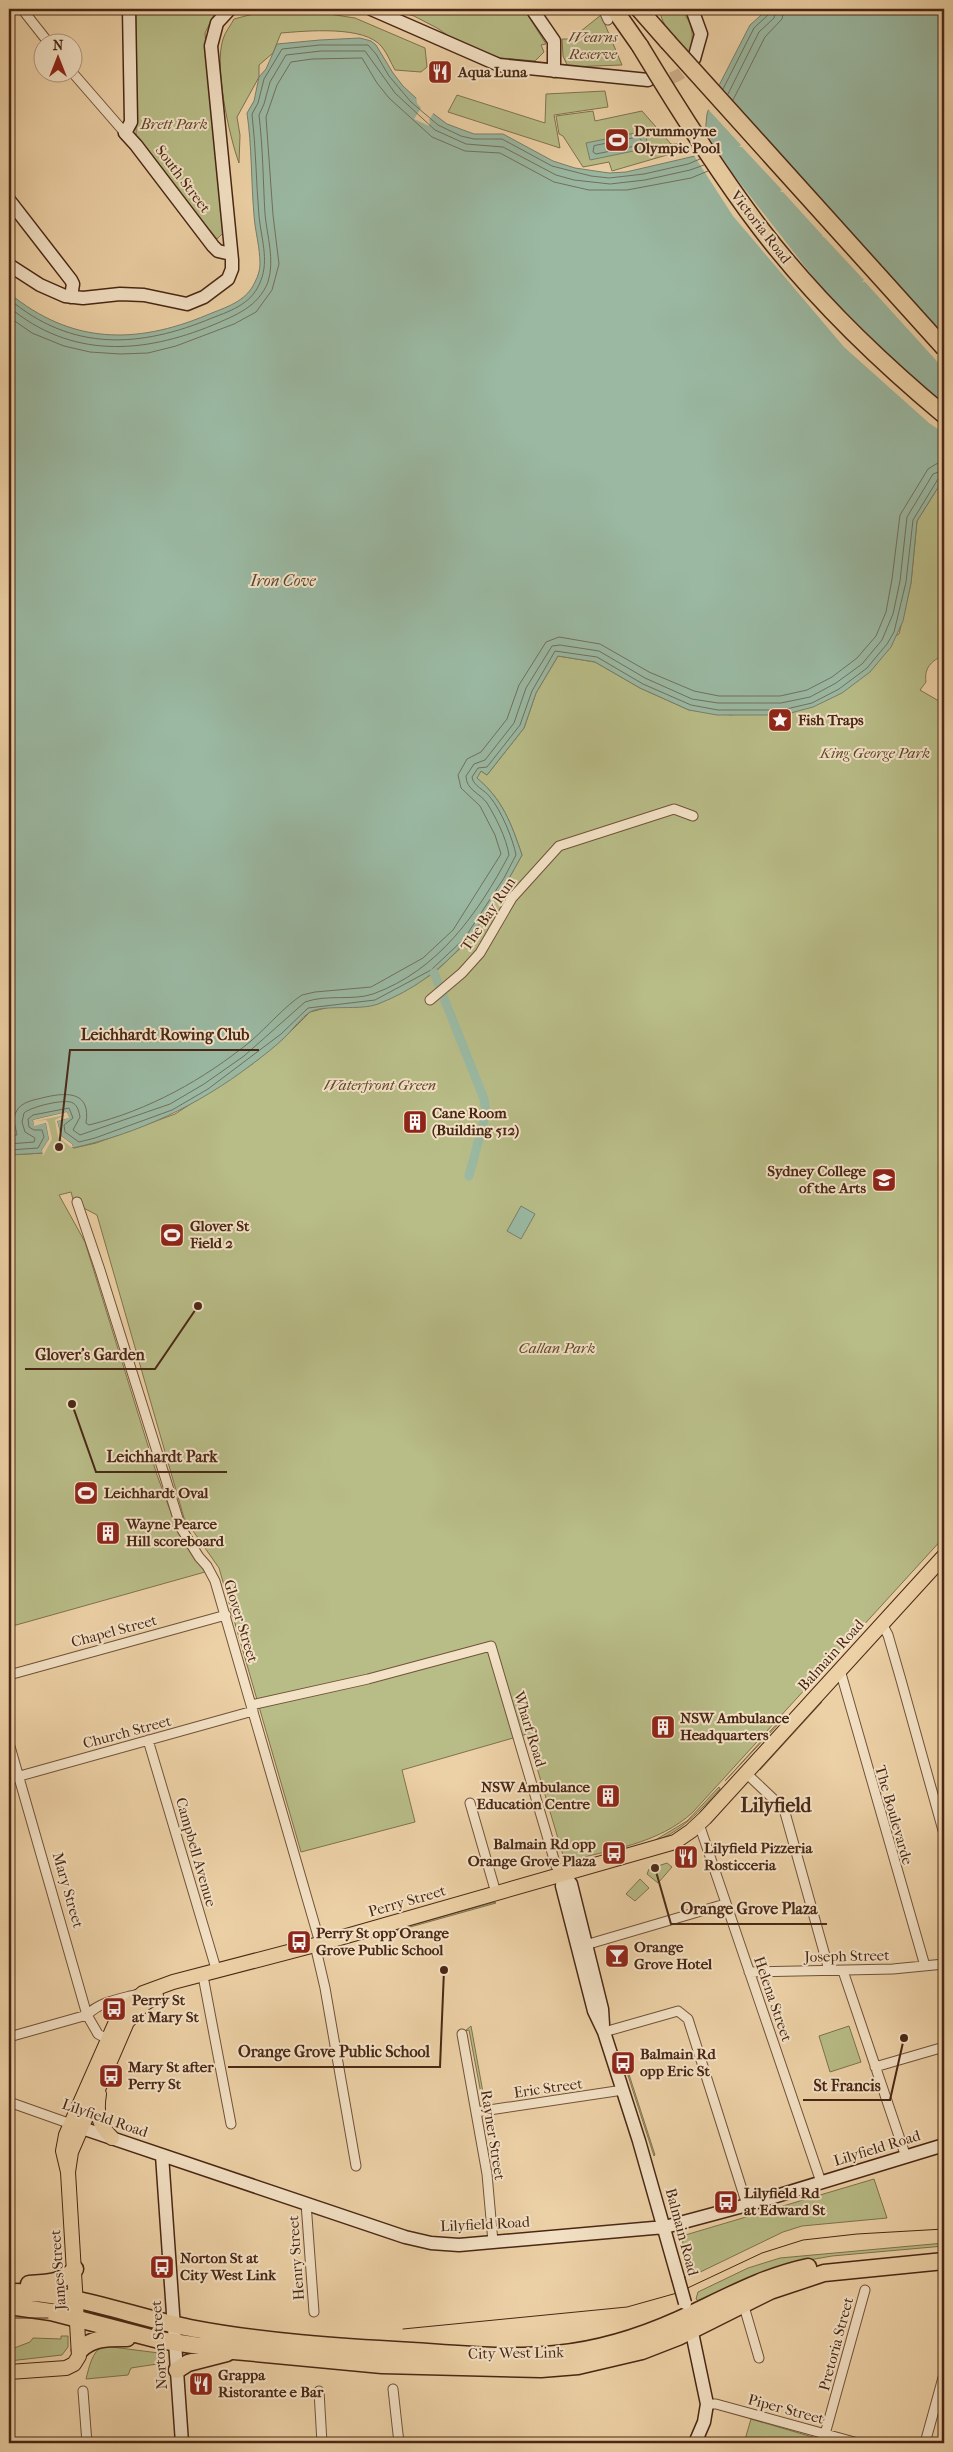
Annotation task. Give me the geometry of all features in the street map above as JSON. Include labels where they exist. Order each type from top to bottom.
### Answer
[{"type":"highway","points":[[639,9],[652,16],[668,42],[944,348]]},
{"type":"highway","name":"Victoria Road","points":[[611,14],[640,46],[722,177],[763,231],[827,307],[880,359],[944,415]]},
{"type":"highway","name":"City West Link","points":[[9,2292],[47,2293],[220,2334],[338,2347],[486,2356],[533,2356],[577,2351],[637,2336],[688,2316],[757,2282],[802,2268],[838,2262],[944,2252]]},
{"type":"highway","name":"City West Link","points":[[9,2306],[26,2307],[78,2318],[138,2335],[234,2351],[382,2365],[541,2369],[578,2366],[618,2358],[661,2344],[688,2316],[743,2303],[786,2285],[824,2273],[944,2261]]},
{"type":"highway","points":[[9,2292],[24,2284],[59,2281],[67,2277],[75,2268]]},
{"type":"highway","points":[[77,2357],[88,2343],[99,2339],[130,2338],[138,2335]]},
{"type":"highway","points":[[177,2370],[188,2363],[234,2351]]},
{"type":"main road","points":[[125,133],[130,122],[129,9]]},
{"type":"main road","points":[[9,265],[54,292],[83,298],[120,294],[152,296],[175,303],[191,303],[204,297],[228,279],[232,269],[231,254],[211,46],[217,23],[230,9]]},
{"type":"main road","points":[[371,9],[493,63],[648,80]]},
{"type":"main road","points":[[532,9],[554,41],[554,71]]},
{"type":"main road","points":[[692,9],[701,34],[694,59]]},
{"type":"main road","name":"South Street","points":[[125,133],[136,144],[213,246],[218,251],[231,254]]},
{"type":"main road","points":[[9,200],[73,284],[71,297]]},
{"type":"main road","name":"Balmain Road","points":[[695,2443],[704,2422],[707,2404],[688,2316],[665,2227],[623,2090],[604,2032],[594,2011],[582,1946],[562,1886],[563,1874],[666,1845],[683,1837],[699,1824],[944,1556]]},
{"type":"main road","name":"Perry Street","points":[[113,2042],[123,2011],[143,1993],[173,1982],[203,1976],[563,1874]]},
{"type":"main road","name":"Perry Street","points":[[113,2042],[127,2022],[144,2004],[162,1993],[203,1976]]},
{"type":"main road","points":[[112,2138],[101,2125],[98,2116],[101,2084],[113,2042]]},
{"type":"main road","points":[[76,2126],[113,2042]]},
{"type":"main road","points":[[76,2126],[101,2084]]},
{"type":"main road","name":"Lilyfield Road","points":[[76,2126],[431,2243],[459,2244],[665,2227],[747,2205],[944,2145]]},
{"type":"main road","name":"James Street","points":[[76,2126],[64,2141],[63,2151],[68,2172],[75,2268],[78,2318],[77,2357]]},
{"type":"main road","name":"Norton Street","points":[[162,2155],[182,2443]]},
{"type":"main road","points":[[9,2372],[66,2368],[77,2357]]},
{"type":"street","points":[[22,9],[40,32]]},
{"type":"street","points":[[603,9],[611,14]]},
{"type":"street","name":"South Street","points":[[81,82],[125,133]]},
{"type":"street","name":"The Bay Run","points":[[430,1000],[462,973],[480,953],[512,898],[559,846],[674,809],[694,816]]},
{"type":"street","name":"Glover Street","points":[[77,1202],[98,1262],[176,1514],[189,1542],[211,1572],[226,1615],[317,1944],[356,2166]]},
{"type":"street","name":"Chapel Street","points":[[9,1675],[226,1615]]},
{"type":"street","points":[[882,1624],[888,1636],[901,1680],[944,1834]]},
{"type":"street","name":"Church Street","points":[[9,1779],[148,1740],[252,1708],[491,1646]]},
{"type":"street","name":"Wharf Road","points":[[491,1646],[555,1862],[563,1874]]},
{"type":"street","name":"The Boulevarde","points":[[840,1670],[925,1966]]},
{"type":"street","name":"Campbell Avenue","points":[[148,1740],[217,1972]]},
{"type":"street","name":"Mary Street","points":[[9,1743],[87,2015],[98,2034],[113,2042]]},
{"type":"street","points":[[746,1773],[784,1809],[830,1970]]},
{"type":"street","points":[[470,1803],[496,1893]]},
{"type":"street","name":"Helena Street","points":[[699,1824],[821,2182]]},
{"type":"street","points":[[582,1946],[726,1904]]},
{"type":"street","name":"Joseph Street","points":[[749,1972],[842,1971],[944,1964]]},
{"type":"street","points":[[842,1971],[906,2157]]},
{"type":"street","points":[[203,1976],[231,2124]]},
{"type":"street","name":"Perry Street","points":[[9,2037],[87,2015],[94,2008],[110,2001],[143,1993]]},
{"type":"street","points":[[604,2032],[678,2011],[688,2019],[747,2205]]},
{"type":"street","name":"Rayner Street","points":[[462,2034],[487,2174],[493,2242]]},
{"type":"street","points":[[874,2067],[944,2047]]},
{"type":"street","name":"Eric Street","points":[[476,2112],[623,2090]]},
{"type":"street","name":"Lilyfield Road","points":[[9,2102],[76,2126]]},
{"type":"street","name":"Henry Street","points":[[306,2203],[314,2312]]},
{"type":"street","name":"Pretoria Street","points":[[825,2434],[865,2290]]},
{"type":"street","points":[[743,2303],[759,2358]]},
{"type":"street","points":[[924,2443],[944,2374]]},
{"type":"street","points":[[393,2389],[399,2443]]},
{"type":"street","points":[[83,2391],[87,2443]]},
{"type":"street","points":[[319,2391],[322,2443]]},
{"type":"street","name":"Piper Street","points":[[707,2404],[716,2404],[858,2443]]},
{"type":"green space","name":"Brett Park","points":[[136,9],[217,9],[205,33],[223,233],[217,239],[136,139]]},
{"type":"green space","points":[[388,9],[524,9],[546,44],[541,45],[544,52],[535,61],[501,58],[462,45],[437,28],[414,16]]},
{"type":"green space","points":[[660,9],[680,9],[688,19],[692,30],[689,54],[663,22]]},
{"type":"green space","points":[[261,12],[329,14],[355,18],[425,48],[427,67],[421,72],[395,70],[382,47],[374,40],[363,35],[334,31],[281,33],[273,53],[259,65],[259,77],[237,117],[240,135],[239,163],[231,136],[221,83],[221,51],[224,36],[234,19]]},
{"type":"green space","name":"Wearns Reserve","points":[[601,15],[622,65],[568,67],[563,56],[562,39],[571,39]]},
{"type":"green space","points":[[605,91],[608,107],[554,115],[560,148],[448,112],[457,95],[545,123],[546,94]]},
{"type":"green space","name":"Drummoyne Olympic Pool","points":[[593,111],[595,121],[642,111],[671,144],[680,144],[684,150],[612,171],[609,162],[583,167],[563,136],[559,134],[556,116]]},
{"type":"green space","name":"Callan Park","points":[[944,478],[944,655],[929,666],[926,673],[926,682],[920,690],[944,704],[944,1537],[693,1812],[665,1832],[632,1845],[565,1862],[527,1734],[402,1770],[415,1822],[301,1852],[219,1568],[184,1518],[97,1215],[74,1203],[71,1192],[59,1195],[85,1242],[157,1475],[177,1529],[205,1572],[9,1627],[9,1155],[43,1153],[33,1120],[67,1112],[74,1148],[96,1143],[175,1114],[251,1065],[284,1038],[310,1012],[412,986],[434,973],[467,942],[508,880],[522,855],[505,813],[493,794],[476,778],[481,771],[487,775],[524,728],[536,693],[558,656],[595,662],[640,688],[689,710],[732,715],[899,634],[911,583],[917,521]]},
{"type":"green space","points":[[822,1702],[760,1770],[759,1769]]},
{"type":"green space","points":[[782,1718],[783,1719],[725,1781]]},
{"type":"green space","points":[[719,1787],[720,1789],[705,1805],[681,1827],[652,1842],[687,1821]]},
{"type":"green space","points":[[667,1863],[672,1867],[658,1883],[647,1874],[649,1869]]},
{"type":"green space","points":[[640,1879],[649,1888],[635,1901],[626,1894]]},
{"type":"green space","points":[[495,1902],[496,1903],[370,1937]]},
{"type":"green space","points":[[471,2026],[484,2098],[482,2099],[469,2030],[465,2031]]},
{"type":"green space","points":[[849,2026],[861,2062],[830,2072],[819,2036]]},
{"type":"green space","points":[[624,2063],[655,2155],[654,2156]]},
{"type":"green space","points":[[874,2179],[887,2218],[802,2226],[783,2232],[692,2276],[686,2266],[682,2236]]},
{"type":"green space","points":[[944,2243],[944,2246],[832,2256],[798,2262],[701,2303],[696,2299],[698,2292],[748,2268],[780,2258]]},
{"type":"green space","points":[[61,2336],[68,2336],[68,2347],[62,2355],[9,2361],[9,2350],[30,2342],[33,2338],[61,2339]]},
{"type":"green space","points":[[104,2346],[159,2353],[164,2363],[131,2368],[128,2375],[86,2379],[94,2355]]},
{"type":"green space","points":[[751,2419],[833,2443],[744,2443]]},
{"type":"water","name":"Iron Cove","points":[[768,9],[944,9],[944,478],[917,521],[911,583],[903,621],[891,647],[870,672],[842,693],[813,707],[783,715],[717,715],[689,710],[640,688],[595,662],[558,656],[536,693],[524,728],[487,775],[481,771],[477,778],[500,804],[522,855],[495,902],[464,943],[446,962],[426,978],[378,1004],[362,1007],[324,1008],[310,1012],[278,1044],[231,1080],[188,1105],[144,1126],[73,1148],[72,1144],[61,1136],[57,1121],[68,1118],[67,1112],[33,1120],[34,1125],[46,1123],[49,1139],[42,1150],[43,1153],[9,1155],[9,293],[32,310],[56,322],[80,330],[104,334],[129,335],[180,325],[241,299],[251,289],[256,280],[260,264],[254,215],[247,113],[254,101],[259,77],[266,69],[277,44],[360,38],[371,41],[376,45],[403,86],[447,124],[474,134],[503,134],[553,161],[575,168],[609,173],[626,172],[695,156],[704,145],[707,114],[712,99],[750,25]]},
{"type":"water","points":[[645,131],[648,148],[590,160],[586,143]]},
{"type":"water","points":[[521,1206],[535,1214],[521,1239],[507,1231]]},
{"type":"pier","points":[[718,83],[880,265],[883,265],[882,267],[921,311],[925,311],[923,313],[944,336],[944,369],[865,282],[862,282],[864,280],[822,237],[783,192],[780,192],[782,190],[742,147],[739,147],[741,145],[706,107]]},
{"type":"pier","points":[[416,96],[434,112],[429,120],[429,126],[414,119],[421,108],[417,103]]},
{"type":"pier","points":[[703,128],[733,174],[820,286],[898,364],[944,404],[944,433],[929,423],[844,347],[733,216],[693,154],[698,152],[702,145]]},
{"type":"pier","points":[[67,1112],[69,1118],[57,1121],[61,1136],[72,1144],[73,1147],[58,1137],[55,1120],[65,1115],[36,1121],[46,1120],[48,1122],[52,1139],[43,1156],[42,1150],[49,1139],[46,1123],[34,1126],[33,1120]]},
{"type":"waterway","points":[[434,973],[484,1099],[486,1113],[469,1176]]},
{"type":"tunnel","points":[[653,80],[677,76],[694,59]]},
{"type":"tram line","points":[[403,2329],[627,2307],[677,2293],[762,2253],[803,2240],[857,2234],[944,2229]]},
{"type":"tram line","points":[[9,2318],[48,2318]]},
{"type":"place","name":"Aqua Luna","points":[[440,72]]},
{"type":"place","name":"Drummoyne Olympic Pool","points":[[617,140]]},
{"type":"place","name":"Fish Traps","points":[[780,720]]},
{"type":"place","name":"Cane Room (Building 512)","points":[[415,1122]]},
{"type":"place","name":"Leichhardt Rowing Club","points":[[59,1147]]},
{"type":"place","name":"Sydney College of the Arts","points":[[884,1180]]},
{"type":"place","name":"Glover St Field 2","points":[[172,1235]]},
{"type":"place","name":"Glover's Garden","points":[[198,1306]]},
{"type":"place","name":"Leichhardt Park","points":[[72,1404]]},
{"type":"place","name":"Leichhardt Oval","points":[[86,1493]]},
{"type":"place","name":"Wayne Pearce Hill scoreboard","points":[[108,1533]]},
{"type":"place","name":"NSW Ambulance Headquarters","points":[[663,1727]]},
{"type":"place","name":"NSW Ambulance Education Centre","points":[[608,1796]]},
{"type":"place","name":"Balmain Rd opp Orange Grove Plaza","points":[[614,1853]]},
{"type":"place","name":"Lilyfield Pizzeria Rosticceria","points":[[686,1857]]},
{"type":"place","name":"Orange Grove Plaza","points":[[655,1868]]},
{"type":"place","name":"Perry St opp Orange Grove Public School","points":[[299,1942]]},
{"type":"place","name":"Orange Grove Hotel","points":[[617,1956]]},
{"type":"place","name":"Orange Grove Public School","points":[[444,1970]]},
{"type":"place","name":"Perry St at Mary St","points":[[114,2009]]},
{"type":"place","name":"St Francis","points":[[904,2038]]},
{"type":"place","name":"Balmain Rd opp Eric St","points":[[623,2063]]},
{"type":"place","name":"Mary St after Perry St","points":[[111,2076]]},
{"type":"place","name":"Lilyfield Rd at Edward St","points":[[726,2202]]},
{"type":"place","name":"Norton St at City West Link","points":[[162,2267]]},
{"type":"place","name":"Grappa Ristorante e Bar","points":[[201,2384]]},
{"type":"district","name":"Lilyfield","points":[[776,1805]]},
{"type":"park label","name":"King George Park","points":[[875,753]]},
{"type":"park label","name":"Waterfront Green","points":[[380,1085]]}]
